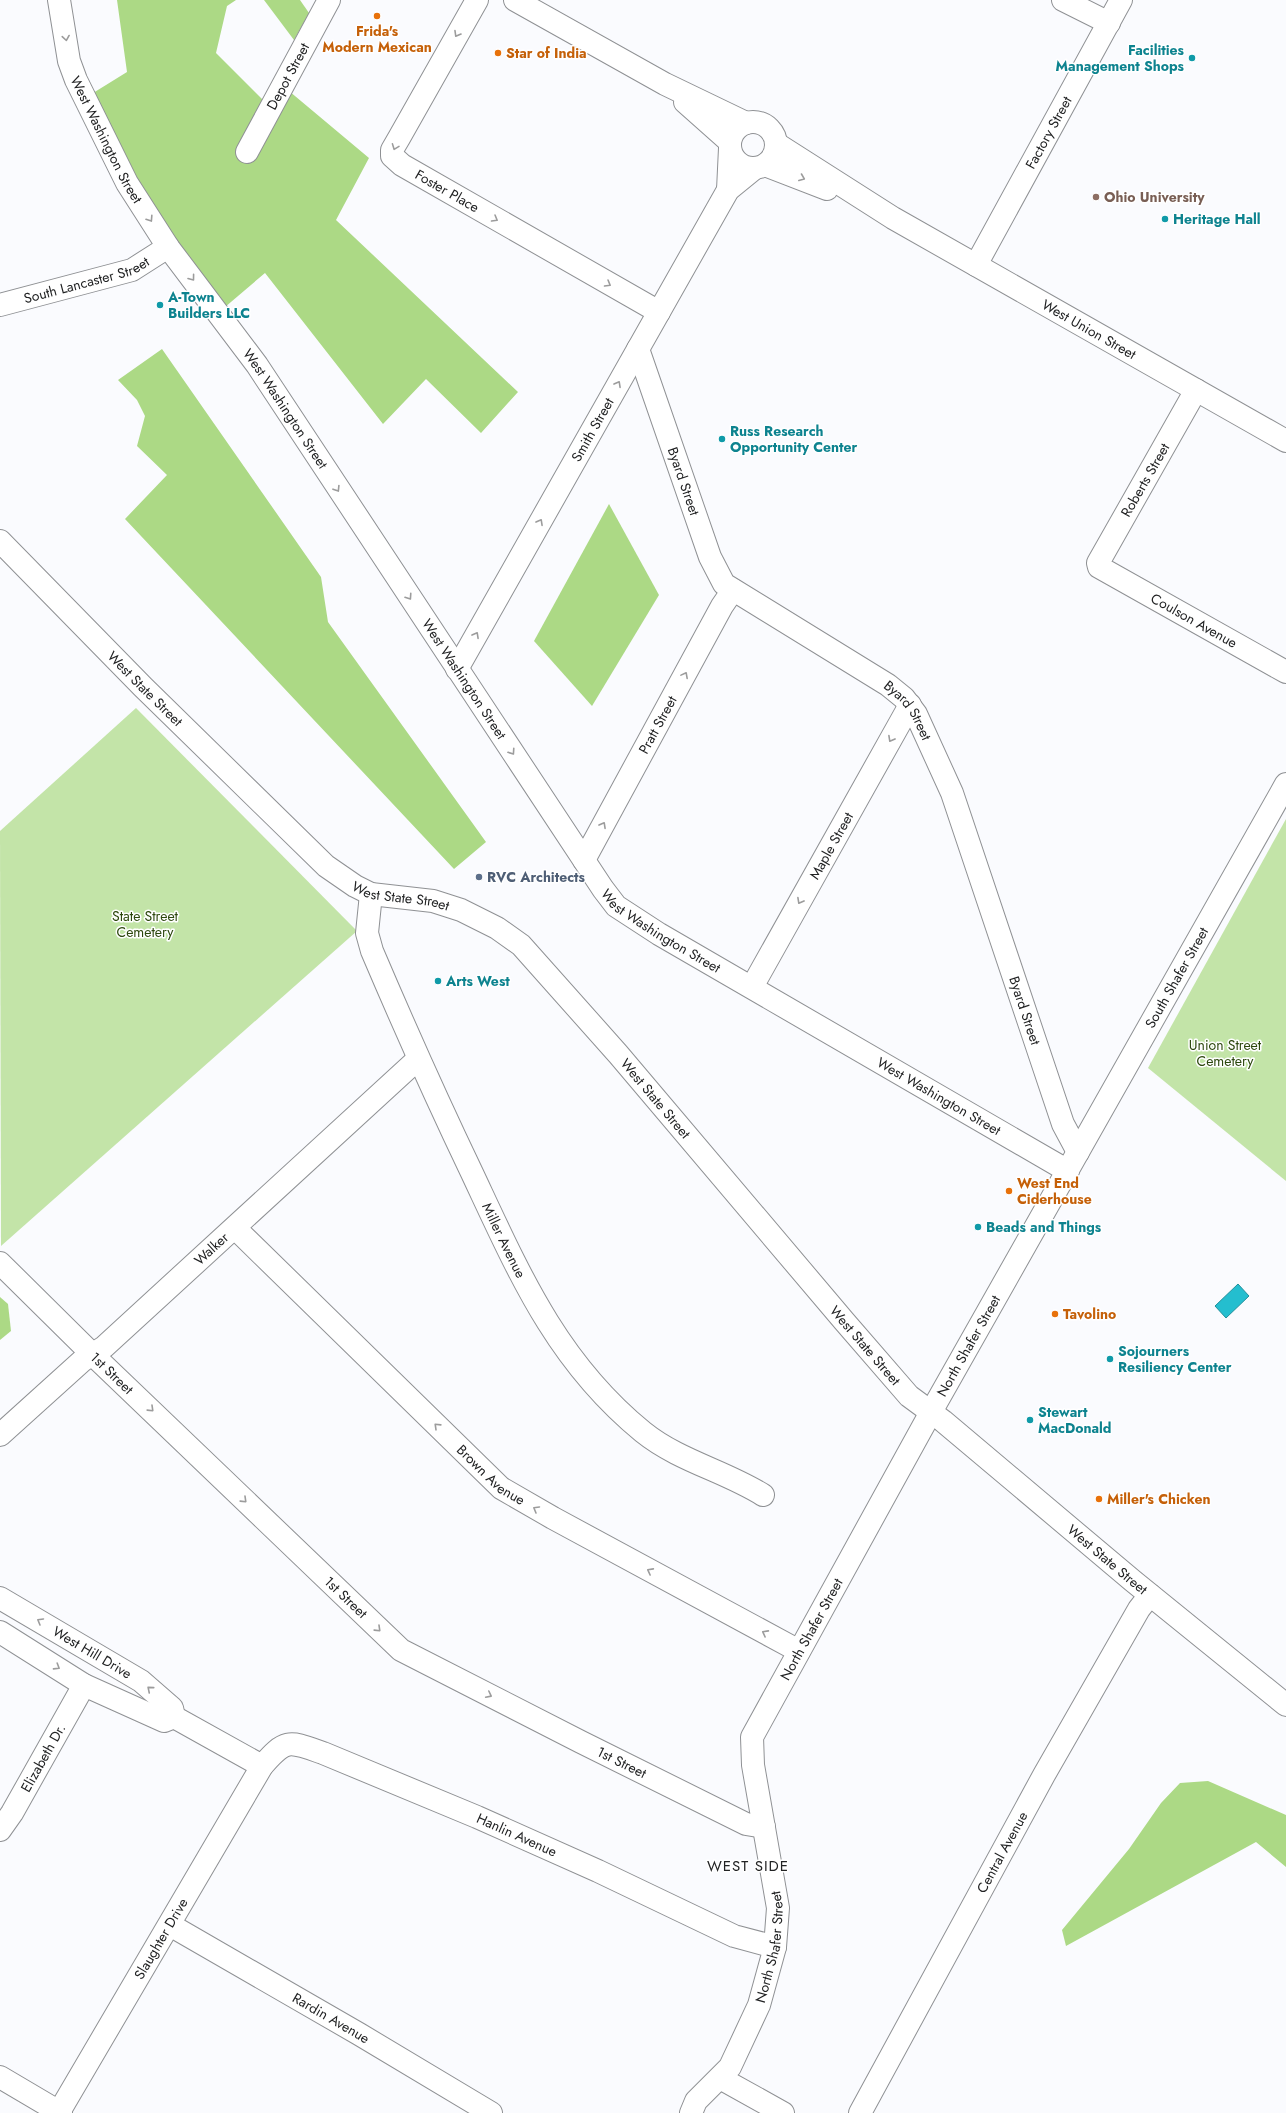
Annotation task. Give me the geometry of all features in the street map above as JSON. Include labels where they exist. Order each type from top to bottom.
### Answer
[{"type":"street","name":"West Washington Street","points":[[60,0],[69,61],[79,86],[127,183],[168,247],[257,364],[457,669],[616,906],[660,934],[752,987],[1073,1162]]},
{"type":"street","name":"Depot Street","points":[[247,152],[329,0]]},
{"type":"street","name":"Foster Place","points":[[477,0],[392,150],[392,156],[402,165],[659,312]]},
{"type":"street","name":"West Union Street","points":[[515,0],[665,84],[746,123],[755,122],[767,127],[772,132],[777,144],[893,218],[1286,441]]},
{"type":"street","points":[[1063,0],[1108,24]]},
{"type":"street","name":"Factory Street","points":[[976,265],[1121,0]]},
{"type":"street","name":"West Union Street","points":[[665,84],[730,145],[738,163],[744,167],[760,166],[801,178],[893,218]]},
{"type":"street","points":[[730,145],[733,132],[746,123]]},
{"type":"street","points":[[760,166],[774,155],[777,144]]},
{"type":"street","name":"Smith Street","points":[[728,190],[730,145]]},
{"type":"street","name":"Smith Street","points":[[457,669],[728,190],[760,166]]},
{"type":"street","name":"South Lancaster Street","points":[[0,305],[132,270],[168,247]]},
{"type":"street","name":"Byard Street","points":[[638,350],[710,557],[719,578],[724,584],[733,590],[888,685],[910,705],[919,720],[952,793],[1064,1124],[1073,1162]]},
{"type":"street","name":"Roberts Street","points":[[1102,570],[1098,563],[1196,390]]},
{"type":"street","name":"West State Street","points":[[0,542],[143,687],[312,853],[340,877],[371,894],[433,901],[449,906],[487,922],[521,946],[644,1084],[909,1396],[931,1412],[1150,1595],[1286,1705]]},
{"type":"street","name":"Coulson Avenue","points":[[1102,570],[1286,672]]},
{"type":"street","name":"Pratt Street","points":[[584,860],[722,606],[733,590]]},
{"type":"street","name":"Maple Street","points":[[752,987],[910,705]]},
{"type":"street","name":"South Shafer Street","points":[[1073,1162],[1286,784]]},
{"type":"street","name":"Miller Avenue","points":[[371,894],[367,933],[372,951],[418,1059],[513,1261],[547,1322],[570,1356],[598,1392],[655,1441],[668,1450],[743,1482],[763,1495]]},
{"type":"street","name":"Walker","points":[[0,1435],[92,1354],[104,1347],[418,1059]]},
{"type":"street","name":"North Shafer Street","points":[[691,2113],[696,2101],[730,2067],[760,2005],[775,1947],[778,1908],[753,1765],[752,1737],[931,1412],[1073,1162]]},
{"type":"street","name":"Brown Avenue","points":[[235,1228],[501,1488],[553,1518],[799,1651]]},
{"type":"street","name":"1st Street","points":[[0,1262],[92,1354],[401,1650],[746,1824],[764,1827]]},
{"type":"street","name":"Central Avenue","points":[[860,2113],[1044,1775],[1140,1609],[1150,1595]]},
{"type":"street","name":"West Hill Drive","points":[[0,1598],[141,1681],[172,1708],[174,1717],[262,1766]]},
{"type":"street","name":"West Hill Drive","points":[[0,1632],[84,1685],[164,1721],[174,1717]]},
{"type":"street","name":"Elizabeth Dr.","points":[[0,1830],[12,1813],[84,1685]]},
{"type":"street","name":"Hanlin Avenue","points":[[262,1766],[277,1749],[285,1744],[304,1746],[492,1824],[632,1886],[734,1936],[775,1947]]},
{"type":"street","name":"Slaughter Drive","points":[[60,2112],[170,1926],[262,1766]]},
{"type":"street","name":"Rardin Avenue","points":[[170,1926],[360,2034],[491,2113]]},
{"type":"street","points":[[0,2077],[60,2112]]},
{"type":"street","points":[[720,2078],[783,2113]]},
{"type":"green space","points":[[117,0],[236,0],[227,6],[216,53],[277,114],[289,91],[369,158],[336,220],[518,392],[481,433],[426,379],[383,424],[265,273],[218,313],[85,98],[127,72]]},
{"type":"green space","points":[[264,0],[300,0],[309,13],[294,40]]},
{"type":"green space","points":[[162,349],[321,577],[328,622],[486,842],[454,869],[125,519],[167,475],[137,446],[145,416],[137,400],[118,380]]},
{"type":"green space","points":[[609,504],[659,595],[592,706],[534,641]]},
{"type":"green space","name":"State Street Cemetery","points":[[136,708],[357,931],[1,1246],[0,831]]},
{"type":"green space","name":"Union Street Cemetery","points":[[1286,819],[1286,1181],[1148,1068]]},
{"type":"green space","points":[[0,1297],[8,1304],[11,1331],[0,1340]]},
{"type":"green space","points":[[1208,1781],[1286,1815],[1286,1867],[1256,1842],[1066,1946],[1062,1930],[1129,1849],[1161,1803],[1180,1783]]},
{"type":"water","points":[[1238,1284],[1249,1296],[1226,1318],[1215,1306]]},
{"type":"place","name":"Frida's Modern Mexican","points":[[377,16]]},
{"type":"place","name":"Star of India","points":[[498,53]]},
{"type":"place","name":"Facilities Management Shops","points":[[1192,58]]},
{"type":"place","name":"Ohio University","points":[[1096,197]]},
{"type":"place","name":"Heritage Hall","points":[[1165,219]]},
{"type":"place","name":"A-Town Builders LLC","points":[[160,305]]},
{"type":"place","name":"Russ Research Opportunity Center","points":[[722,439]]},
{"type":"place","name":"RVC Architects","points":[[479,877]]},
{"type":"place","name":"Arts West","points":[[438,981]]},
{"type":"place","name":"West End Ciderhouse","points":[[1009,1191]]},
{"type":"place","name":"Beads and Things","points":[[978,1227]]},
{"type":"place","name":"Tavolino","points":[[1055,1314]]},
{"type":"place","name":"Sojourners Resiliency Center","points":[[1110,1359]]},
{"type":"place","name":"Stewart MacDonald","points":[[1030,1420]]},
{"type":"place","name":"Miller's Chicken","points":[[1099,1499]]},
{"type":"district","name":"WEST SIDE","points":[[748,1866]]}]
